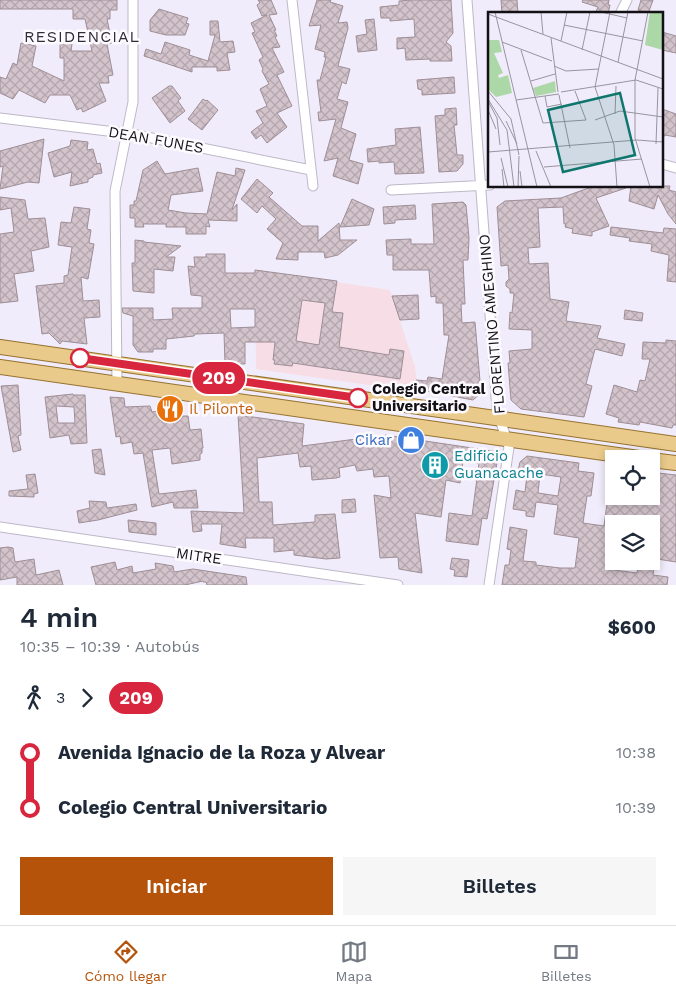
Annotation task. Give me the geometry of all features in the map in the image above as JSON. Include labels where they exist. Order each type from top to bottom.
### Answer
[{"type":"main road","points":[[0,347],[676,444]]},
{"type":"main road","points":[[0,367],[605,453]]},
{"type":"main road","points":[[660,461],[676,463]]},
{"type":"street","points":[[117,383],[115,191],[133,102],[133,0]]},
{"type":"street","points":[[292,0],[313,186]]},
{"type":"street","name":"FLORENTINO AMEGHINO","points":[[467,0],[485,185],[497,410],[509,447],[489,585]]},
{"type":"street","points":[[621,12],[627,0]]},
{"type":"street","name":"DEAN FUNES","points":[[0,118],[126,133],[311,170]]},
{"type":"street","points":[[391,190],[485,185]]},
{"type":"street","name":"MITRE","points":[[0,528],[398,585]]},
{"type":"shaded area","points":[[255,270],[390,290],[415,367],[418,392],[256,369]]},
{"type":"building","points":[[0,0],[117,0],[117,10],[110,10],[110,19],[107,19],[112,43],[107,44],[113,75],[108,76],[109,83],[99,83],[106,101],[83,112],[81,108],[77,110],[70,95],[50,95],[45,103],[19,90],[13,99],[0,93],[0,77],[6,79],[13,63],[17,65],[21,43],[36,46],[32,66],[64,81],[64,58],[60,58],[60,44],[72,44],[71,51],[92,51],[85,19],[73,19],[73,9],[0,9]]},
{"type":"building","points":[[258,0],[271,0],[277,14],[269,15],[276,30],[274,30],[277,36],[275,37],[280,47],[272,48],[284,72],[277,75],[292,106],[277,113],[287,127],[267,143],[261,135],[256,139],[251,132],[263,123],[256,111],[267,106],[260,89],[269,84],[259,60],[263,57],[252,33],[255,32],[251,23],[267,15],[262,16],[257,5],[260,3]]},
{"type":"building","points":[[317,0],[331,0],[330,2],[343,6],[338,23],[347,22],[348,28],[338,66],[350,69],[346,84],[342,82],[337,99],[348,102],[341,128],[356,134],[349,160],[363,164],[358,184],[333,176],[338,158],[324,161],[336,119],[319,121],[318,112],[321,112],[317,80],[320,80],[326,57],[324,57],[325,52],[315,49],[321,25],[309,26]]},
{"type":"building","points":[[451,0],[453,33],[446,42],[451,46],[452,61],[430,61],[430,59],[406,60],[405,48],[397,49],[397,38],[415,37],[414,19],[390,21],[390,18],[381,18],[380,7],[399,5],[399,1]]},
{"type":"building","points":[[501,0],[517,0],[518,12],[502,12]]},
{"type":"building","points":[[583,0],[609,0],[608,12],[596,12],[598,7],[582,2]]},
{"type":"building","points":[[641,0],[653,0],[649,12],[638,10]]},
{"type":"building","points":[[159,9],[188,18],[186,23],[189,24],[185,35],[166,35],[150,31],[150,20]]},
{"type":"building","points":[[374,19],[377,50],[358,52],[356,36],[367,34],[365,20]]},
{"type":"building","points":[[210,21],[218,21],[220,42],[233,41],[235,52],[227,53],[230,70],[217,71],[217,67],[192,67],[192,72],[144,56],[146,49],[161,54],[165,42],[190,50],[189,55],[208,61],[215,35],[210,35]]},
{"type":"building","points":[[664,33],[676,36],[676,53],[664,50]]},
{"type":"building","points":[[454,77],[455,93],[422,95],[422,90],[418,89],[417,80]]},
{"type":"building","points":[[169,86],[172,86],[181,98],[178,101],[185,111],[170,123],[152,98]]},
{"type":"building","points":[[203,99],[207,100],[218,110],[202,130],[188,119]]},
{"type":"building","points":[[456,108],[457,125],[454,125],[457,155],[463,155],[463,164],[457,171],[439,172],[435,116],[445,115],[445,109]]},
{"type":"building","points":[[664,110],[676,114],[676,137],[665,136]]},
{"type":"building","points":[[420,127],[424,173],[395,174],[394,162],[368,162],[367,149],[396,145],[395,129]]},
{"type":"building","points":[[44,139],[39,183],[28,182],[0,189],[3,166],[0,167],[0,151]]},
{"type":"building","points":[[71,140],[88,142],[87,150],[93,149],[97,164],[100,163],[102,173],[93,175],[93,177],[88,179],[88,182],[70,186],[72,172],[54,177],[48,153],[70,146]]},
{"type":"building","points":[[157,161],[165,174],[198,168],[203,191],[171,195],[168,210],[186,213],[207,214],[217,172],[235,176],[236,168],[245,170],[232,210],[237,204],[237,221],[208,220],[210,227],[206,226],[206,234],[186,234],[186,227],[166,227],[166,224],[143,224],[144,227],[135,227],[135,218],[130,218],[130,205],[134,205],[134,201],[136,201],[143,170]]},
{"type":"building","points":[[257,179],[273,193],[269,197],[302,226],[318,226],[318,241],[339,223],[340,240],[357,240],[338,255],[325,258],[324,252],[298,252],[298,260],[276,259],[283,243],[267,229],[276,219],[262,206],[257,213],[241,199]]},
{"type":"building","points":[[664,186],[670,186],[669,190],[676,192],[676,224],[668,214],[658,195],[654,209],[629,201],[631,188],[664,188]]},
{"type":"building","points":[[588,188],[626,188],[596,198],[609,226],[592,232],[592,236],[572,233],[573,229],[565,227],[563,207],[538,208],[540,247],[528,248],[529,264],[548,263],[550,299],[569,302],[566,321],[601,326],[597,338],[625,344],[622,356],[595,349],[586,384],[592,386],[584,417],[521,409],[511,400],[509,351],[532,349],[532,330],[509,329],[514,293],[510,293],[510,289],[506,286],[506,282],[509,279],[508,265],[501,266],[497,207],[505,201],[561,198]]},
{"type":"building","points":[[0,197],[25,200],[28,219],[45,218],[49,247],[31,251],[34,271],[14,274],[18,301],[0,303],[0,234],[14,232],[11,208],[0,210]]},
{"type":"building","points":[[352,199],[374,209],[369,225],[340,227]]},
{"type":"building","points":[[463,202],[466,205],[469,238],[468,260],[463,260],[465,304],[461,304],[462,323],[475,322],[481,393],[473,400],[426,391],[425,393],[418,392],[416,380],[427,381],[428,377],[442,379],[449,335],[444,335],[443,303],[436,303],[436,296],[431,297],[429,270],[393,270],[393,255],[387,255],[386,240],[411,239],[411,244],[434,244],[432,204]]},
{"type":"building","points":[[415,205],[416,219],[395,220],[395,223],[384,224],[383,207]]},
{"type":"building","points":[[74,207],[90,209],[87,229],[91,230],[89,243],[94,244],[88,279],[81,277],[83,301],[99,300],[100,317],[84,318],[87,344],[62,341],[60,344],[49,333],[42,334],[36,286],[64,283],[64,276],[68,275],[72,247],[58,245],[61,222],[71,223]]},
{"type":"building","points":[[611,227],[663,233],[664,228],[676,229],[676,282],[667,281],[669,255],[651,251],[652,244],[629,241],[630,238],[610,235]]},
{"type":"building","points":[[135,240],[181,246],[166,257],[175,257],[173,271],[154,269],[154,293],[133,291],[132,263],[135,263]]},
{"type":"building","points":[[206,254],[225,254],[225,273],[255,273],[255,270],[337,281],[332,312],[343,313],[339,347],[389,355],[390,349],[404,351],[400,379],[293,363],[292,366],[274,364],[275,342],[245,342],[245,364],[225,364],[224,333],[195,334],[194,336],[166,339],[166,349],[153,349],[153,352],[138,352],[133,345],[133,316],[123,313],[122,308],[153,308],[153,320],[173,319],[172,308],[202,308],[202,296],[191,295],[188,266],[195,267],[194,257],[206,257]],"holes":[[[302,300],[325,303],[319,345],[296,341]],[[230,309],[255,309],[255,327],[231,328]]]},
{"type":"building","points":[[418,295],[419,319],[400,320],[392,296]]},
{"type":"building","points":[[625,310],[643,313],[642,321],[624,319]]},
{"type":"building","points":[[666,340],[676,341],[676,425],[673,425],[672,428],[640,422],[639,425],[618,422],[619,418],[606,414],[614,385],[637,392],[640,380],[645,381],[650,359],[642,359],[643,342],[666,343]]},
{"type":"building","points":[[18,385],[21,435],[18,436],[21,450],[13,452],[1,386]]},
{"type":"building","points":[[73,394],[85,395],[87,443],[71,444],[69,435],[50,438],[45,397]],"holes":[[[56,406],[74,407],[75,423],[58,423]]]},
{"type":"building","points":[[110,397],[124,398],[125,407],[150,406],[152,412],[173,409],[173,413],[180,412],[180,416],[188,416],[190,430],[201,429],[203,448],[200,460],[172,464],[170,448],[152,450],[159,494],[196,490],[198,508],[174,508],[173,502],[152,507],[143,453],[134,454],[132,442],[121,444],[120,436],[116,437]]},
{"type":"building","points":[[238,415],[304,424],[302,446],[364,438],[365,441],[385,439],[385,435],[499,452],[487,519],[482,518],[478,545],[446,541],[449,513],[472,516],[479,463],[463,461],[460,483],[446,480],[441,517],[415,513],[422,573],[399,569],[398,557],[380,558],[374,495],[391,498],[389,476],[374,477],[373,469],[357,471],[355,465],[339,468],[340,477],[312,480],[311,466],[300,467],[298,453],[257,458],[259,502],[272,502],[273,525],[315,522],[315,515],[335,514],[340,558],[326,559],[294,555],[294,550],[274,552],[274,538],[245,538],[246,548],[220,544],[222,524],[201,524],[202,531],[193,532],[191,511],[244,513]]},
{"type":"building","points":[[101,449],[105,475],[95,473],[92,450]]},
{"type":"building","points":[[527,456],[579,463],[578,471],[594,473],[591,496],[587,496],[583,523],[604,526],[605,518],[605,570],[637,573],[638,570],[654,570],[653,575],[668,577],[667,585],[502,585],[505,565],[509,565],[511,550],[507,549],[510,527],[527,530],[523,561],[536,562],[536,565],[575,568],[579,538],[554,534],[558,505],[536,502],[534,517],[526,516],[526,511],[513,509],[516,490],[525,492],[527,475],[518,471],[520,462]],"holes":[[[540,474],[561,477],[558,496],[538,493]]]},
{"type":"building","points":[[660,473],[676,475],[676,562],[660,559],[660,515],[605,515],[607,505],[660,505]]},
{"type":"building","points":[[35,474],[38,493],[34,494],[34,497],[9,496],[9,491],[28,489],[26,475]]},
{"type":"building","points":[[355,499],[356,512],[342,513],[342,500]]},
{"type":"building","points":[[89,501],[106,502],[107,508],[136,504],[137,510],[79,523],[77,511],[90,508]]},
{"type":"building","points":[[128,520],[156,523],[156,535],[129,532]]},
{"type":"building","points":[[0,548],[13,548],[15,562],[34,559],[36,575],[59,570],[63,585],[17,585],[17,577],[0,580]]},
{"type":"building","points":[[452,558],[469,560],[467,577],[454,576],[455,570],[450,569]]},
{"type":"building","points":[[115,562],[117,570],[132,566],[133,573],[156,569],[155,563],[173,566],[174,572],[193,569],[246,577],[247,585],[207,585],[203,581],[185,585],[96,585],[91,567]]},
{"type":"bus line","name":"209","points":[[80,358],[358,398]]},
{"type":"place","name":"Colegio Central Universitario","points":[[358,398]]},
{"type":"place","name":"Il Pilonte","points":[[170,409]]},
{"type":"place","name":"Cikar","points":[[411,440]]},
{"type":"place","name":"Edificio Guanacache","points":[[435,465]]},
{"type":"district","name":"RESIDENCIAL","points":[[82,36]]}]
